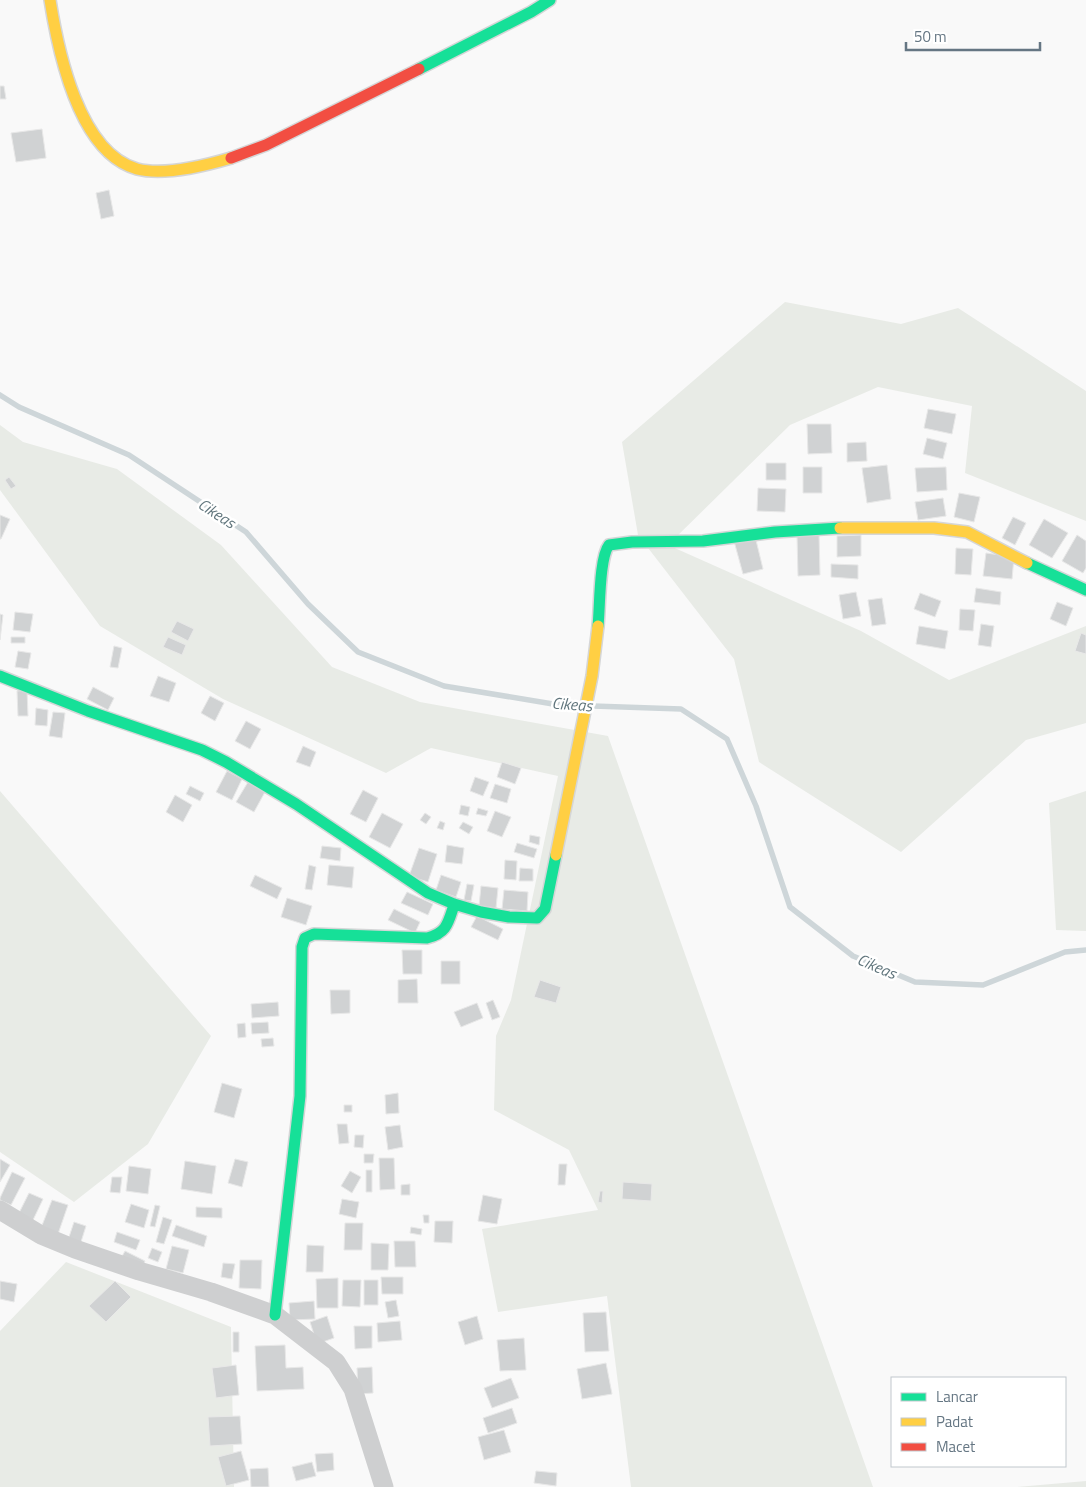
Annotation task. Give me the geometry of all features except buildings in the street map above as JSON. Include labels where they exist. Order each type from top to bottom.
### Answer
[{"type":"street","points":[[50,0],[62,63],[76,100],[93,134],[106,149],[128,166],[147,170],[204,166],[247,153],[352,104],[487,35],[550,0]]},
{"type":"street","points":[[0,676],[88,711],[202,750],[226,762],[296,804],[428,893],[454,905],[501,916],[537,918],[545,909],[549,895],[592,676],[598,625],[602,561],[605,550],[609,545],[703,541],[775,532],[856,527],[934,528],[967,532],[989,542],[1038,570],[1086,590]]},
{"type":"street","points":[[275,1315],[300,1096],[302,947],[305,938],[314,934],[427,938],[439,936],[447,927],[454,905]]},
{"type":"street","points":[[0,1210],[42,1235],[75,1249],[138,1271],[211,1292],[275,1315],[336,1362],[344,1374],[353,1389],[384,1487]]},
{"type":"shaded area","points":[[785,302],[901,324],[958,308],[1086,391],[1086,521],[965,473],[972,406],[878,387],[790,425],[668,545],[861,631],[949,680],[1086,626],[1086,723],[1026,740],[901,852],[759,762],[734,659],[638,535],[622,442]]},
{"type":"shaded area","points":[[0,425],[23,442],[117,469],[221,545],[332,667],[420,702],[608,736],[873,1487],[631,1487],[607,1296],[498,1312],[482,1229],[598,1210],[569,1150],[494,1110],[496,1036],[511,1000],[558,776],[431,748],[386,773],[223,699],[100,626],[0,490]]},
{"type":"shaded area","points":[[0,791],[211,1036],[148,1144],[74,1202],[0,1152]]},
{"type":"shaded area","points":[[1086,791],[1086,931],[1056,930],[1049,803]]},
{"type":"shaded area","points":[[66,1262],[231,1327],[234,1487],[0,1487],[0,1331]]},
{"type":"shaded area","points":[[1086,1481],[1086,1487],[1017,1487]]},
{"type":"waterway","name":"Cikeas","points":[[0,395],[19,407],[129,455],[246,532],[308,604],[358,652],[444,686],[553,704],[578,705]]},
{"type":"waterway","name":"Cikeas","points":[[593,706],[681,709],[727,739],[756,806],[790,907],[853,956],[915,982],[983,985],[1065,952],[1086,950]]},
{"type":"traffic: fast","points":[[419,69],[531,12],[550,0]]},
{"type":"traffic: fast","points":[[598,626],[603,561],[609,545],[632,542],[703,541],[775,532],[840,528]]},
{"type":"traffic: fast","points":[[1027,563],[1086,590]]},
{"type":"traffic: fast","points":[[0,676],[88,711],[202,750],[226,762],[296,804],[428,893],[454,904],[481,912],[509,917],[537,918],[545,909],[556,855]]},
{"type":"traffic: fast","points":[[275,1315],[300,1096],[302,947],[305,938],[314,934],[427,938],[443,930],[454,905]]},
{"type":"traffic: slow","points":[[50,0],[59,46],[75,98],[86,122],[100,143],[117,159],[137,169],[171,171],[197,167],[231,158]]},
{"type":"traffic: slow","points":[[840,528],[934,528],[967,532],[1027,563]]},
{"type":"traffic: slow","points":[[556,855],[592,676],[598,626]]},
{"type":"traffic: jam","points":[[231,158],[266,145],[419,69]]}]
